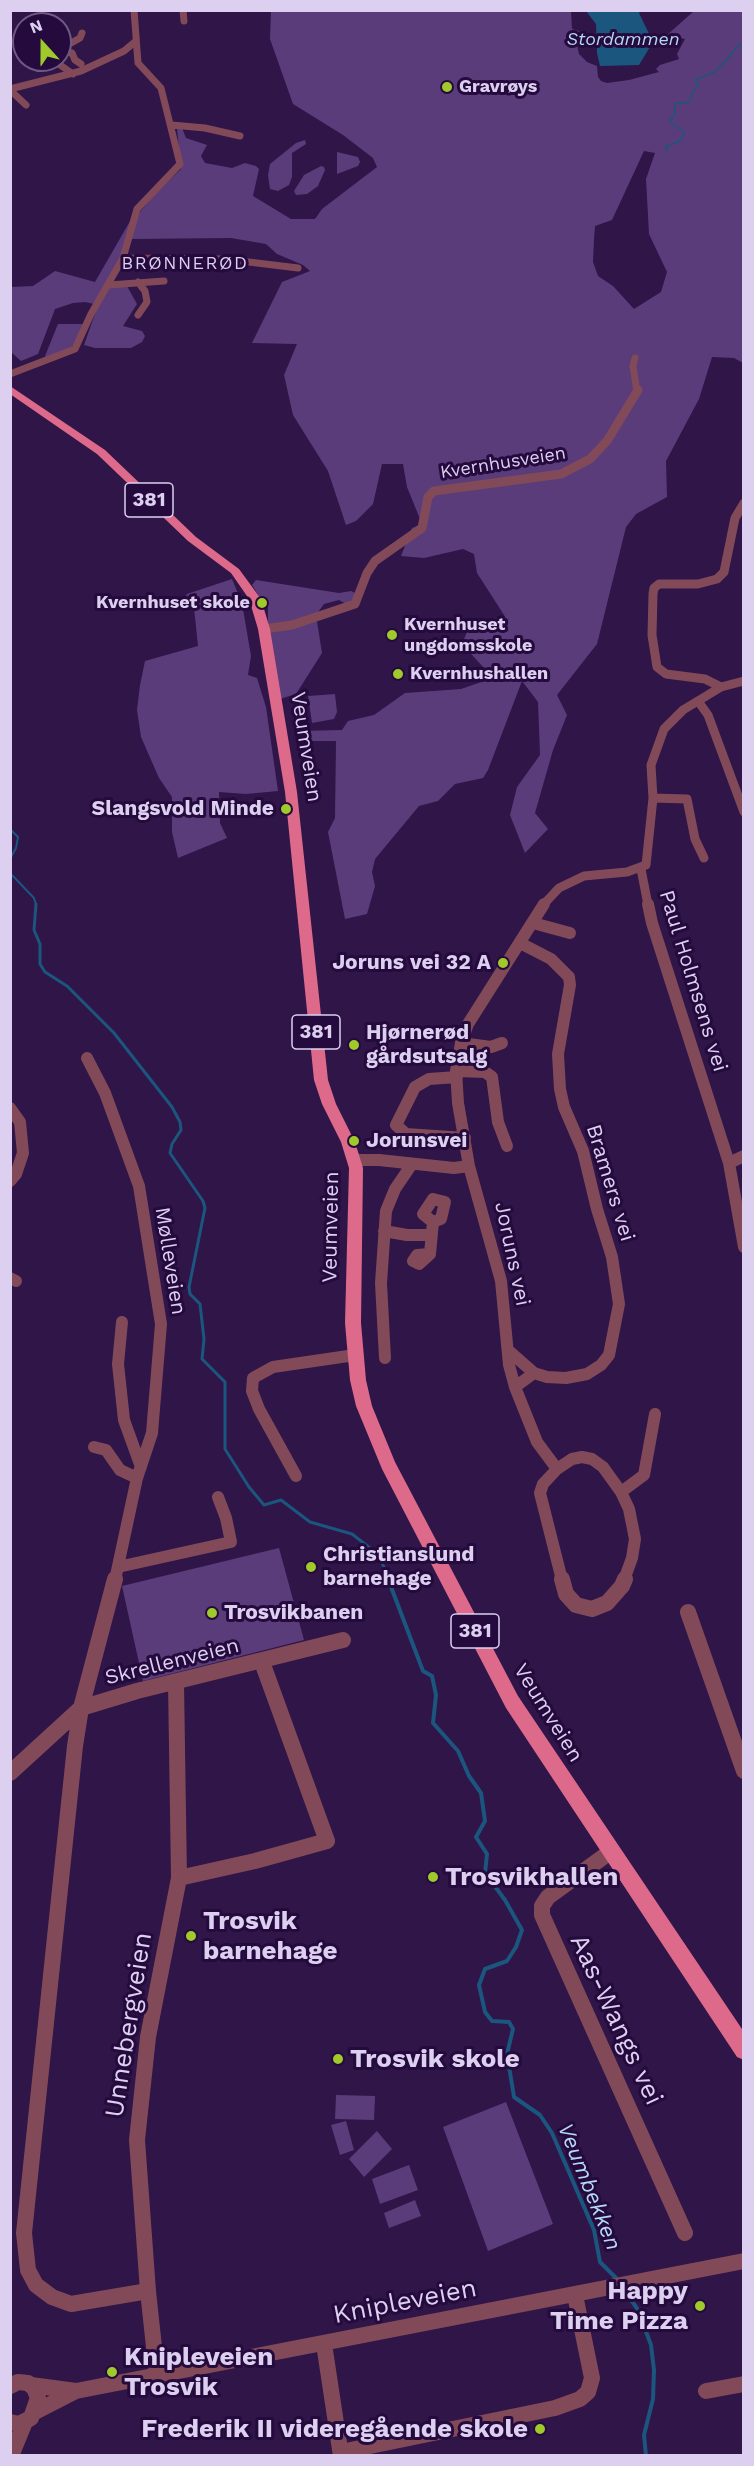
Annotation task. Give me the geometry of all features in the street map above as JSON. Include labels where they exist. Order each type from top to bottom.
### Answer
[{"type":"main road","name":"Veumveien","points":[[10,388],[101,452],[156,507],[235,571],[252,592],[264,629],[295,828],[321,1080],[329,1104],[355,1160],[357,1187],[353,1292],[355,1355],[364,1406],[388,1464],[512,1702],[744,2050]]},
{"type":"street","points":[[11,375],[75,349],[91,314],[123,258],[137,209],[180,164],[161,88],[140,66],[134,10]]},
{"type":"street","points":[[183,10],[184,21]]},
{"type":"street","points":[[72,42],[80,38],[82,33]]},
{"type":"street","points":[[10,89],[73,74],[116,55],[136,41]]},
{"type":"street","points":[[72,53],[75,60],[81,64]]},
{"type":"street","points":[[10,89],[26,105]]},
{"type":"street","points":[[172,125],[205,128],[240,136]]},
{"type":"street","points":[[123,258],[224,259],[298,268]]},
{"type":"street","points":[[109,285],[164,281]]},
{"type":"street","points":[[138,282],[145,291],[147,302],[138,315]]},
{"type":"street","name":"Kvernhusveien","points":[[264,629],[302,623],[355,604],[367,573],[375,561],[422,528],[428,497],[434,490],[561,474],[590,459],[607,441],[628,404],[636,396],[638,390],[633,366],[635,358]]},
{"type":"street","points":[[721,687],[705,679],[666,674],[657,667],[652,635],[653,594],[654,588],[659,584],[698,584],[717,579],[724,572],[728,562],[728,544],[735,518],[744,503]]},
{"type":"street","name":"Paul Holmsens vei","points":[[744,681],[721,687],[683,710],[669,724],[657,744],[651,765],[653,798],[648,858],[646,865],[640,869],[652,923],[729,1163],[744,1247]]},
{"type":"street","points":[[698,701],[708,715],[744,812]]},
{"type":"street","points":[[653,798],[687,799],[694,839],[704,858]]},
{"type":"street","name":"Joruns vei","points":[[557,1469],[537,1442],[514,1386],[501,1281],[470,1166],[458,1103],[456,1074],[461,1042],[474,1013],[544,904],[565,884],[596,874],[640,869]]},
{"type":"street","points":[[532,923],[570,933]]},
{"type":"street","name":"Bramers vei","points":[[520,943],[551,959],[569,977],[570,985],[558,1054],[560,1089],[564,1107],[583,1151],[615,1268],[618,1291],[614,1337],[606,1360],[594,1370],[578,1377],[557,1378],[534,1372]]},
{"type":"street","points":[[461,1042],[491,1047],[502,1043]]},
{"type":"street","name":"Mølleveien","points":[[87,1058],[105,1093],[139,1186],[161,1324],[152,1433],[139,1473],[118,1567],[81,1708],[75,1746],[27,2192],[25,2255],[28,2270],[36,2284],[52,2297],[70,2304],[148,2291]]},
{"type":"street","points":[[465,1137],[406,1134],[399,1130],[396,1125],[415,1087],[429,1079],[456,1074],[485,1072],[491,1075],[498,1122],[507,1146]]},
{"type":"street","points":[[10,1108],[20,1122],[23,1153],[16,1174],[10,1181]]},
{"type":"street","points":[[729,1163],[744,1156]]},
{"type":"street","points":[[355,1160],[379,1160],[454,1168],[470,1166]]},
{"type":"street","points":[[385,1358],[381,1306],[384,1231],[389,1202],[412,1164]]},
{"type":"street","points":[[384,1231],[407,1235],[432,1228],[430,1254]]},
{"type":"street","points":[[94,1447],[106,1450],[120,1470],[139,1473],[124,1420],[118,1364],[122,1322]]},
{"type":"street","points":[[296,1476],[259,1409],[252,1391],[254,1378],[273,1367],[355,1355]]},
{"type":"street","points":[[509,1358],[534,1372],[514,1386]]},
{"type":"street","points":[[621,1492],[644,1475],[655,1414]]},
{"type":"street","points":[[582,1457],[592,1459],[603,1467],[621,1492],[634,1528],[634,1549],[622,1586],[600,1607],[584,1609],[576,1605],[566,1594],[540,1499],[543,1484],[557,1469],[572,1459],[582,1457]]},
{"type":"street","points":[[118,1567],[231,1542],[226,1518],[218,1497]]},
{"type":"street","points":[[688,1612],[744,1771]]},
{"type":"street","name":"Skrellenveien","points":[[81,1708],[137,1691],[262,1662],[343,1640]]},
{"type":"street","points":[[179,1878],[255,1861],[327,1841],[262,1662]]},
{"type":"street","name":"Unnebergveien","points":[[158,2375],[148,2291],[137,2140],[147,2047],[179,1878],[176,1682]]},
{"type":"street","points":[[10,1773],[81,1708]]},
{"type":"street","name":"Aas-Wangs vei","points":[[610,1852],[548,1897],[542,1906],[542,1915],[686,2234]]},
{"type":"street","name":"Knipleveien","points":[[24,2419],[76,2391],[744,2261]]},
{"type":"street","points":[[324,2344],[341,2454],[555,2408],[580,2399],[588,2392],[592,2379],[575,2295]]},
{"type":"street","points":[[11,2456],[24,2419],[38,2398],[18,2382]]},
{"type":"street","name":"Knipleveien","points":[[18,2382],[76,2391]]},
{"type":"street","points":[[706,2391],[744,2384]]},
{"type":"shaded area","points":[[271,11],[571,11],[572,29],[579,31],[584,40],[577,45],[579,54],[587,62],[597,66],[598,77],[607,83],[659,72],[656,69],[660,65],[679,59],[677,54],[685,39],[667,35],[694,11],[743,11],[743,363],[734,358],[712,357],[699,399],[666,461],[667,497],[636,514],[626,527],[597,644],[557,695],[567,715],[553,750],[535,813],[548,829],[525,853],[510,815],[517,787],[540,755],[538,702],[522,681],[483,778],[455,784],[438,801],[419,806],[375,859],[372,872],[375,886],[367,914],[345,919],[328,832],[335,818],[336,741],[299,741],[298,731],[342,730],[348,721],[374,715],[405,693],[461,689],[487,680],[484,668],[462,644],[469,627],[504,615],[477,573],[474,554],[463,549],[424,558],[401,556],[412,528],[422,524],[407,487],[403,464],[382,464],[373,504],[356,521],[346,525],[328,471],[293,415],[284,375],[297,344],[252,343],[282,282],[310,271],[303,265],[277,254],[266,244],[231,238],[131,239],[106,284],[127,286],[137,304],[123,326],[142,331],[145,336],[142,342],[131,348],[95,348],[84,345],[97,308],[94,304],[85,302],[55,309],[38,354],[21,361],[11,352],[11,287],[33,286],[55,271],[95,282],[133,216],[139,213],[181,169],[177,128],[182,128],[186,138],[207,145],[201,156],[205,163],[232,168],[245,163],[256,166],[259,169],[253,196],[291,219],[315,219],[322,209],[377,167],[373,158],[343,135],[293,104],[270,39]],"holes":[[[644,151],[655,153],[646,179],[649,234],[667,272],[661,292],[634,309],[613,286],[598,276],[593,262],[595,226],[612,220]]]},
{"type":"shaded area","points":[[305,140],[306,144],[292,153],[292,177],[289,185],[278,191],[270,189],[268,175],[270,164],[296,143]]},
{"type":"shaded area","points":[[337,152],[358,157],[360,162],[358,166],[337,174]]},
{"type":"shaded area","points":[[321,166],[325,170],[318,186],[307,194],[296,195],[294,191],[304,175]]},
{"type":"shaded area","points":[[58,324],[84,324],[79,338],[71,348],[47,358],[45,356]]},
{"type":"shaded area","points":[[232,579],[242,603],[251,656],[248,675],[257,678],[266,707],[278,791],[246,794],[219,792],[220,823],[227,838],[178,858],[172,832],[172,797],[159,778],[141,737],[137,710],[140,685],[145,661],[198,646],[194,608],[184,600],[187,594]]},
{"type":"shaded area","points":[[256,580],[339,593],[351,591],[357,594],[348,605],[339,600],[324,604],[316,615],[322,653],[296,694],[280,699],[268,622],[268,604],[261,599],[252,585]]},
{"type":"shaded area","points":[[335,694],[337,712],[334,719],[312,723],[308,696]]},
{"type":"shaded area","name":"Trosvikbanen","points":[[279,1548],[304,1640],[143,1681],[122,1586]]},
{"type":"shaded area","points":[[336,2095],[375,2096],[374,2120],[335,2119]]},
{"type":"shaded area","points":[[506,2102],[553,2224],[488,2251],[443,2127]]},
{"type":"shaded area","points":[[346,2121],[354,2150],[340,2155],[331,2125]]},
{"type":"shaded area","points":[[377,2131],[392,2149],[364,2177],[349,2159]]},
{"type":"shaded area","points":[[409,2165],[418,2190],[380,2204],[372,2179]]},
{"type":"shaded area","points":[[415,2200],[421,2216],[389,2228],[384,2213]]},
{"type":"water","name":"Stordammen","points":[[586,11],[641,11],[639,13],[653,42],[639,65],[600,66],[596,24]]},
{"type":"waterway","points":[[667,152],[666,146],[681,141],[684,132],[669,121],[675,115],[675,104],[689,102],[694,90],[699,86],[695,80],[715,72],[744,40]]},
{"type":"waterway","name":"Veumbekken","points":[[10,829],[18,837],[16,848],[10,859]]},
{"type":"waterway","name":"Veumbekken","points":[[10,873],[34,898],[36,905]]},
{"type":"waterway","name":"Veumbekken","points":[[36,905],[34,930],[40,944],[40,964],[45,972],[67,986],[114,1033],[172,1107],[180,1122],[181,1130],[172,1144],[170,1153],[203,1201],[205,1208],[189,1287],[190,1294],[200,1304],[204,1339],[202,1359],[225,1382],[225,1449],[249,1487],[264,1505],[281,1500],[310,1522],[352,1534],[379,1555],[389,1580]]},
{"type":"waterway","name":"Veumbekken","points":[[388,1579],[423,1671],[432,1676],[436,1695],[433,1723],[458,1751],[469,1776],[481,1793],[485,1821],[476,1837],[487,1854],[485,1873],[505,1900],[522,1930],[516,1947],[507,1961],[485,1969],[479,1985],[485,2012],[492,2021],[509,2022],[513,2029],[507,2054],[514,2097],[540,2115],[552,2133],[594,2230],[600,2262],[618,2280]]},
{"type":"waterway","name":"Veumbekken","points":[[625,2291],[638,2310],[651,2345],[654,2370],[653,2399],[644,2435],[646,2456]]},
{"type":"place","name":"Gravrøys","points":[[447,87]]},
{"type":"place","name":"Kvernhuset skole","points":[[262,603]]},
{"type":"place","name":"Kvernhuset ungdomsskole","points":[[392,635]]},
{"type":"place","name":"Kvernhushallen","points":[[398,674]]},
{"type":"place","name":"Slangsvold Minde","points":[[286,809]]},
{"type":"place","name":"Joruns vei 32 A","points":[[503,963]]},
{"type":"place","name":"Hjørnerød gårdsutsalg","points":[[354,1045]]},
{"type":"place","name":"Jorunsvei","points":[[354,1141]]},
{"type":"place","name":"Christianslund barnehage","points":[[311,1567]]},
{"type":"place","name":"Trosvikbanen","points":[[212,1613]]},
{"type":"place","name":"Trosvikhallen","points":[[433,1877]]},
{"type":"place","name":"Trosvik barnehage","points":[[191,1936]]},
{"type":"place","name":"Trosvik skole","points":[[338,2059]]},
{"type":"place","name":"Happy Time Pizza","points":[[700,2306]]},
{"type":"place","name":"Knipleveien Trosvik","points":[[112,2372]]},
{"type":"place","name":"Frederik II videregående skole","points":[[540,2429]]},
{"type":"district","name":"BRØNNERØD","points":[[185,264]]}]
